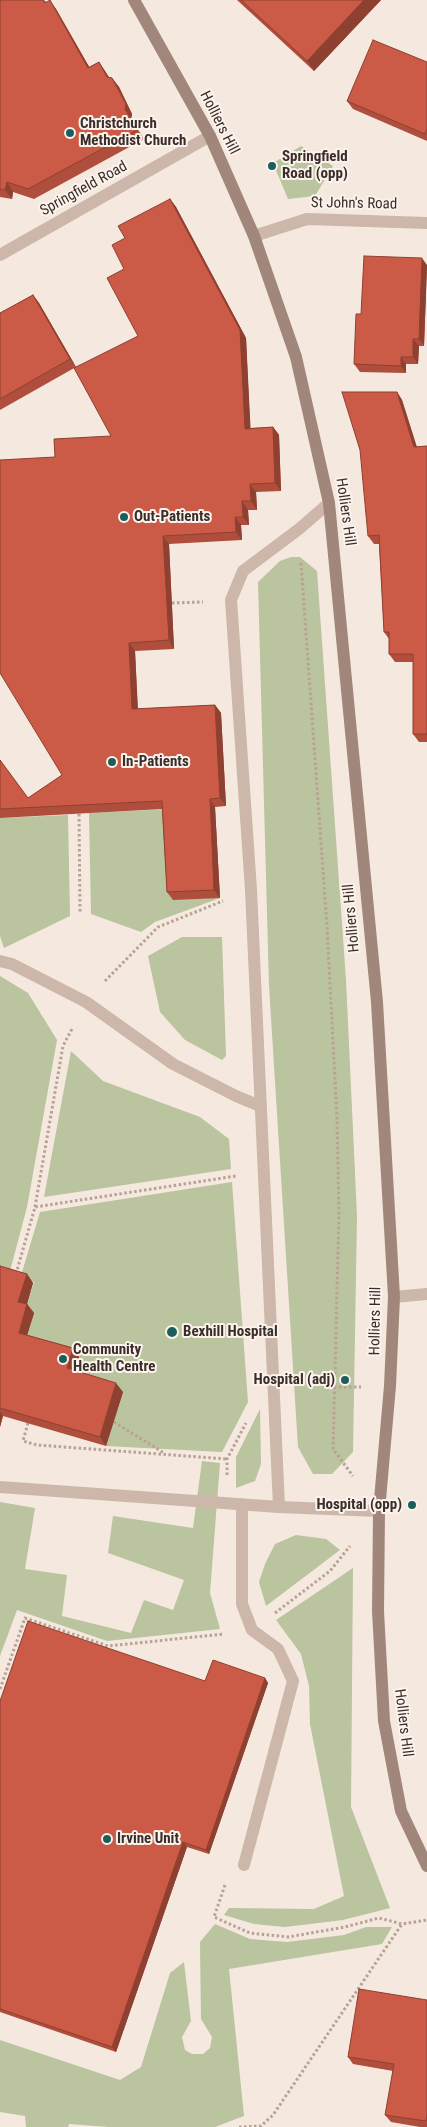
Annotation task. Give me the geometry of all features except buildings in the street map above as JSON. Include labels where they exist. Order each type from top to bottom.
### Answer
[{"type":"main road","name":"Holliers Hill","points":[[134,0],[210,136],[254,236],[296,357],[329,503],[377,1002],[394,1297],[390,1386],[379,1511],[378,1611],[384,1722],[401,1811],[427,1866]]},
{"type":"street","name":"Springfield Road","points":[[1,252],[210,136]]},
{"type":"street","name":"St John's Road","points":[[254,236],[308,219],[427,222]]},
{"type":"street","points":[[279,1507],[251,890],[231,600],[243,571],[299,529],[329,503]]},
{"type":"street","points":[[0,961],[12,964],[86,1002],[173,1064],[260,1106]]},
{"type":"street","points":[[394,1297],[427,1294]]},
{"type":"street","points":[[0,1486],[279,1507],[379,1511]]},
{"type":"street","points":[[242,1504],[242,1604],[252,1630],[278,1649],[293,1681],[244,1866]]},
{"type":"path","points":[[0,1689],[25,1618],[108,1646],[252,1630],[330,1571],[379,1511],[333,1449],[339,1214],[337,1118],[327,927],[299,529]]},
{"type":"path","points":[[79,814],[80,912]]},
{"type":"path","points":[[15,1276],[35,1206],[264,1172]]},
{"type":"path","points":[[114,1422],[166,1454]]},
{"type":"path","points":[[28,1423],[23,1441],[37,1445],[227,1459]]},
{"type":"path","points":[[226,1883],[214,1917],[250,1933],[288,1937],[345,1927],[379,1918],[402,1924],[427,1920]]},
{"type":"path","points":[[238,2127],[261,2126],[273,2115],[402,1924]]},
{"type":"green space","points":[[301,146],[333,166],[315,196],[288,199],[273,163]]},
{"type":"green space","points":[[291,557],[300,557],[317,571],[346,980],[357,1216],[353,1452],[332,1474],[313,1474],[298,1447],[269,986],[258,582],[280,561]]},
{"type":"green space","points":[[168,809],[220,898],[155,922],[141,932],[91,914],[89,813]]},
{"type":"green space","points":[[68,815],[70,916],[4,948],[0,936],[0,818]]},
{"type":"green space","points":[[182,937],[222,937],[226,1056],[222,1060],[185,1040],[160,1012],[148,956]]},
{"type":"green space","points":[[0,976],[28,993],[57,1040],[27,1207],[9,1275],[0,1272]]},
{"type":"green space","points":[[71,1051],[103,1081],[200,1117],[229,1139],[231,1169],[44,1197]]},
{"type":"green space","points":[[232,1182],[248,1402],[222,1452],[106,1446],[122,1392],[73,1377],[79,1357],[20,1362],[25,1311],[34,1282],[20,1279],[40,1212]]},
{"type":"green space","points":[[260,1409],[261,1464],[255,1481],[236,1488],[236,1457]]},
{"type":"green space","points":[[202,1461],[220,1463],[210,1593],[220,1629],[107,1641],[17,1610],[0,1656],[0,1502],[35,1508],[25,1569],[67,1575],[62,1616],[131,1633],[144,1600],[173,1610],[184,1580],[108,1553],[113,1516],[193,1528]]},
{"type":"green space","points":[[296,1535],[326,1539],[340,1550],[266,1606],[259,1582],[265,1564],[275,1544]]},
{"type":"green space","points":[[353,1568],[351,1807],[390,1908],[343,1920],[285,1927],[254,1924],[224,1915],[229,1908],[314,1909],[344,1896],[310,1724],[309,1686],[301,1654],[276,1620]]},
{"type":"green space","points":[[215,1924],[250,1939],[287,1942],[344,1935],[366,1927],[392,1927],[382,1944],[229,1969],[244,2116],[215,2127],[109,2127],[69,2124],[68,2127],[26,2127],[25,2116],[0,2112],[0,2040],[120,2080],[141,2067],[170,1973],[184,1962],[191,2021],[182,2037],[185,2050],[192,2054],[203,2054],[210,2048],[212,2037],[201,2019],[200,1942]]},
{"type":"place","name":"Christchurch Methodist Church","points":[[70,133]]},
{"type":"place","name":"Springfield Road (opp)","points":[[272,166]]},
{"type":"place","name":"Out-Patients","points":[[124,517]]},
{"type":"place","name":"In-Patients","points":[[112,762]]},
{"type":"place","name":"Bexhill Hospital","points":[[172,1332]]},
{"type":"place","name":"Community Health Centre","points":[[63,1359]]},
{"type":"place","name":"Hospital (adj)","points":[[345,1380]]},
{"type":"place","name":"Hospital (opp)","points":[[412,1505]]},
{"type":"place","name":"Irvine Unit","points":[[107,1839]]}]
